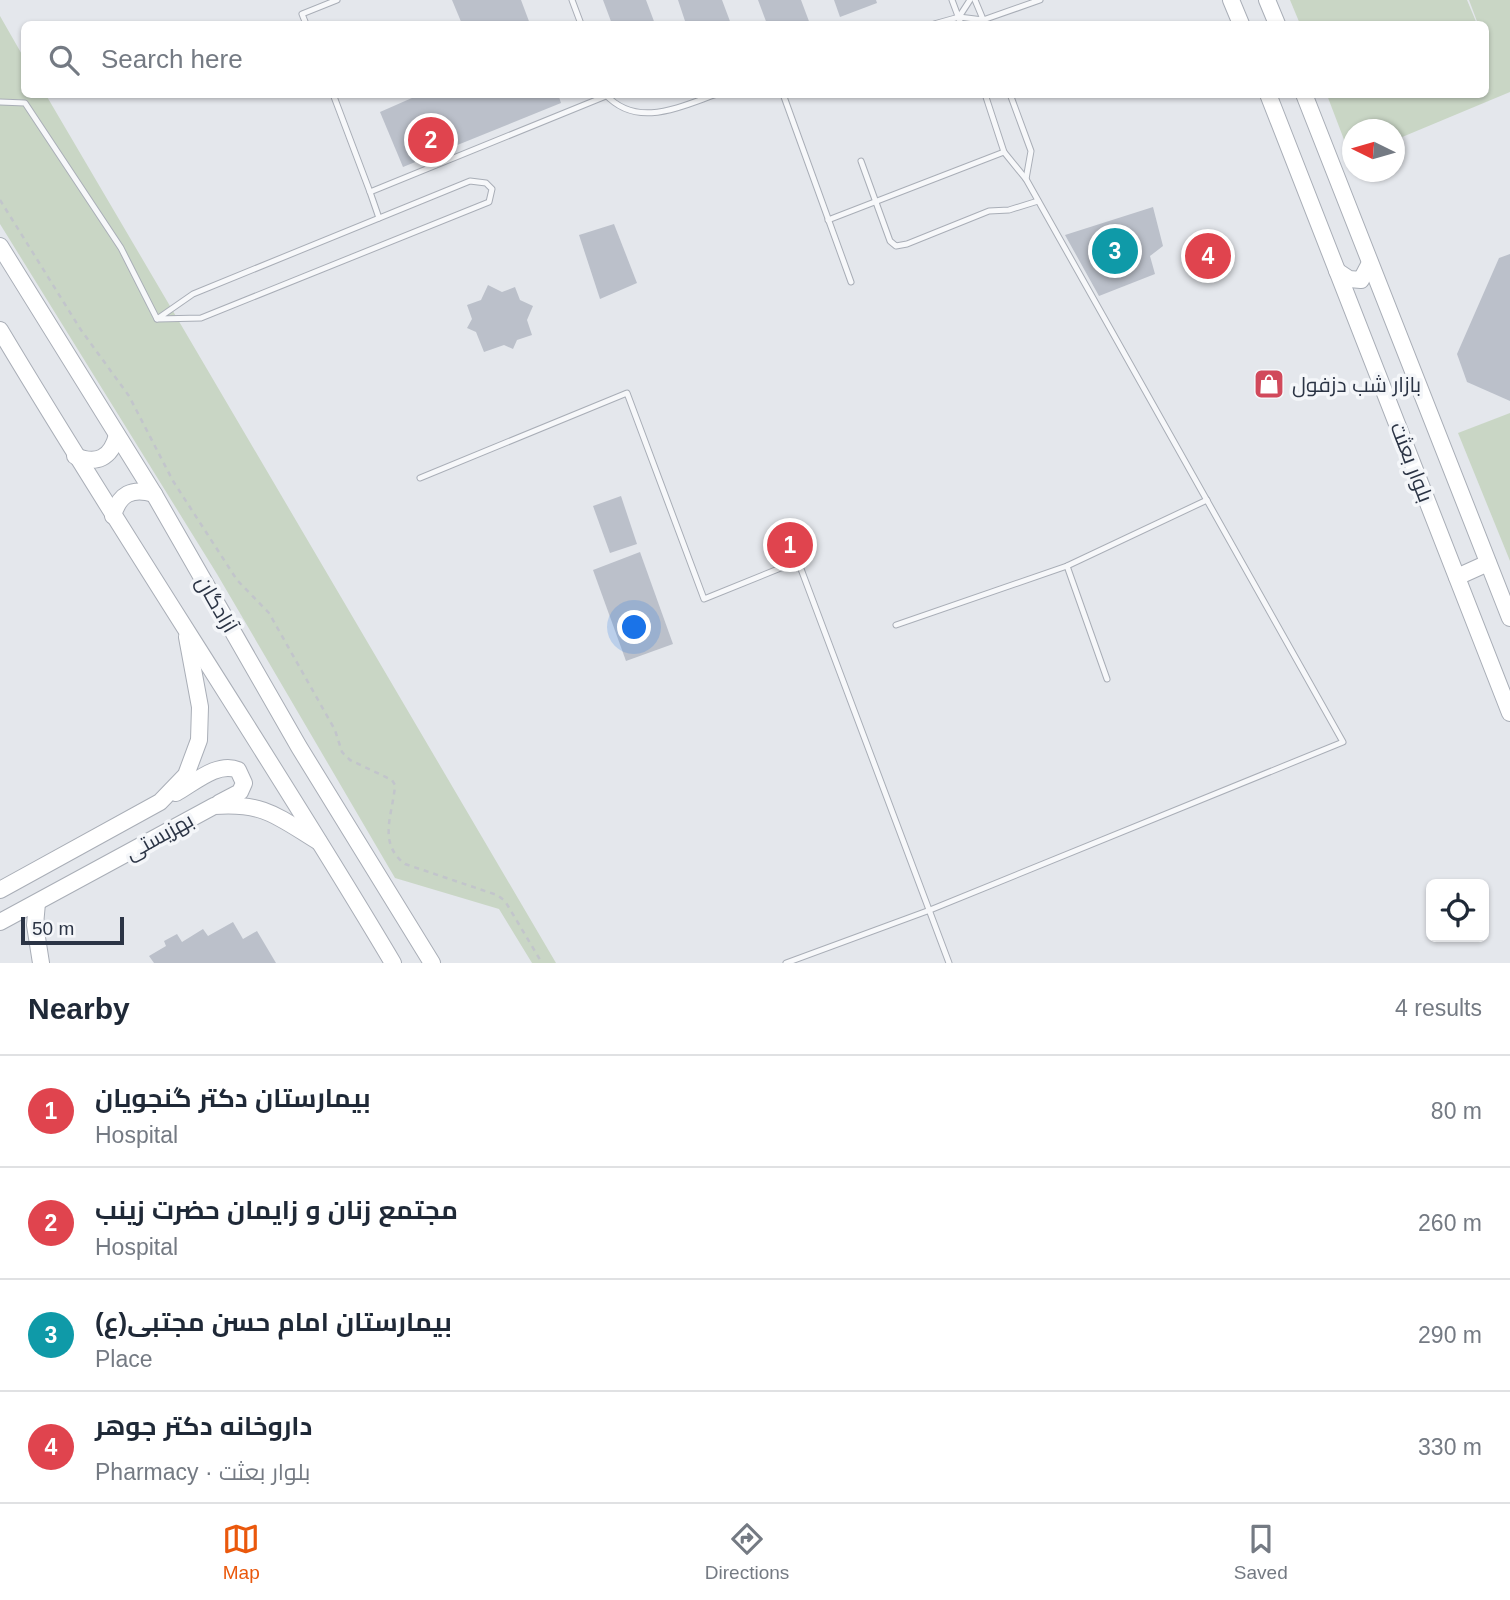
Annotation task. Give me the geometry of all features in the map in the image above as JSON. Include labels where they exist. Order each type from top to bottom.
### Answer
[{"type":"main road","points":[[1231,0],[1240,21]]},
{"type":"main road","points":[[1267,0],[1276,21]]},
{"type":"main road","name":"بلوار بعثت","points":[[1270,98],[1510,713]]},
{"type":"main road","name":"بلوار بعثت","points":[[1306,98],[1510,618]]},
{"type":"main road","name":"آزادگان","points":[[0,246],[154,495],[299,747],[432,963]]},
{"type":"main road","points":[[1338,271],[1349,279],[1361,280],[1370,263]]},
{"type":"main road","name":"آزادگان","points":[[0,330],[75,456],[322,844],[393,963]]},
{"type":"main road","points":[[75,456],[89,461],[103,459],[113,449],[117,435]]},
{"type":"main road","points":[[113,516],[117,503],[127,493],[141,490],[154,495]]},
{"type":"main road","points":[[1457,577],[1488,564]]},
{"type":"main road","points":[[160,802],[186,775],[200,740],[200,707],[185,628]]},
{"type":"main road","points":[[0,890],[220,767],[230,766],[238,770],[244,783],[240,792],[214,806]]},
{"type":"main road","name":"بهزیستی","points":[[0,922],[214,806],[245,803],[267,811],[322,844]]},
{"type":"main road","points":[[37,903],[35,925],[41,963]]},
{"type":"lane","points":[[305,21],[302,14],[337,0]]},
{"type":"lane","points":[[572,0],[580,21]]},
{"type":"lane","points":[[952,0],[960,21]]},
{"type":"lane","points":[[959,17],[973,0],[984,21]]},
{"type":"lane","points":[[987,21],[1040,0]]},
{"type":"lane","points":[[945,21],[959,17],[979,21]]},
{"type":"lane","points":[[335,98],[379,218]]},
{"type":"lane","points":[[370,192],[598,98]]},
{"type":"lane","points":[[609,98],[630,113],[655,114],[705,98]]},
{"type":"lane","points":[[784,98],[851,282]]},
{"type":"lane","points":[[786,963],[930,910],[1343,742],[1026,179],[1004,152],[986,98]]},
{"type":"lane","points":[[1011,98],[1031,151],[1026,179]]},
{"type":"lane","points":[[0,102],[25,103],[121,248],[157,319]]},
{"type":"lane","points":[[828,220],[1004,152]]},
{"type":"lane","points":[[861,161],[890,241],[896,246],[989,211],[1009,210],[1038,201]]},
{"type":"lane","points":[[470,181],[486,183],[492,189],[489,202],[201,318],[157,319],[193,294],[470,181]]},
{"type":"lane","points":[[419,478],[627,393],[704,599],[798,561],[949,963]]},
{"type":"lane","points":[[896,625],[1067,566],[1207,500]]},
{"type":"lane","points":[[1067,566],[1107,679]]},
{"type":"path","points":[[0,200],[81,330],[129,396],[173,481],[237,580],[269,614],[335,730],[342,752],[350,760],[392,780],[395,785],[387,822],[389,845],[397,858],[405,864],[497,895],[505,901],[541,963]]},
{"type":"green space","points":[[1290,0],[1467,0],[1476,21],[1299,21]]},
{"type":"green space","points":[[1469,0],[1510,0],[1510,92],[1405,136],[1405,119],[1342,119],[1342,134],[1328,98],[1489,98],[1489,21],[1477,21]]},
{"type":"green space","points":[[0,16],[21,53],[21,98],[48,98],[556,963],[532,963],[499,909],[395,878],[217,574],[0,224]]},
{"type":"green space","points":[[1510,413],[1510,561],[1458,433]]},
{"type":"building","points":[[452,0],[521,0],[529,21],[461,21]]},
{"type":"building","points":[[603,0],[646,0],[654,21],[611,21]]},
{"type":"building","points":[[678,0],[722,0],[730,21],[685,21]]},
{"type":"building","points":[[758,0],[801,0],[809,21],[766,21]]},
{"type":"building","points":[[834,0],[876,0],[877,3],[840,17]]},
{"type":"building","points":[[412,98],[559,98],[561,103],[403,167],[380,112]]},
{"type":"building","points":[[1153,207],[1163,246],[1150,256],[1155,274],[1099,296],[1065,235]]},
{"type":"building","points":[[614,224],[637,283],[600,299],[579,235]]},
{"type":"building","points":[[1510,254],[1510,401],[1467,382],[1457,354],[1499,258]]},
{"type":"building","points":[[488,285],[502,292],[515,287],[520,300],[533,306],[527,320],[532,335],[517,340],[513,349],[504,345],[484,352],[476,332],[467,328],[472,319],[467,305],[481,300]]},
{"type":"building","points":[[621,496],[637,544],[610,553],[593,506]]},
{"type":"building","points":[[640,552],[673,644],[626,661],[593,570]]},
{"type":"building","points":[[233,922],[243,939],[257,931],[276,963],[154,963],[149,956],[166,946],[164,941],[177,934],[182,942],[203,929],[208,936]]},
{"type":"place","name":"مجتمع زنان و زایمان حضرت زینب","points":[[431,140]]},
{"type":"place","name":"بیمارستان امام حسن مجتبی(ع)","points":[[1115,251]]},
{"type":"place","name":"داروخانه دکتر جوهر","points":[[1208,256]]},
{"type":"place","name":"بازار شب دزفول","points":[[1269,384]]},
{"type":"place","name":"بیمارستان دکتر گنجویان","points":[[790,545]]}]
